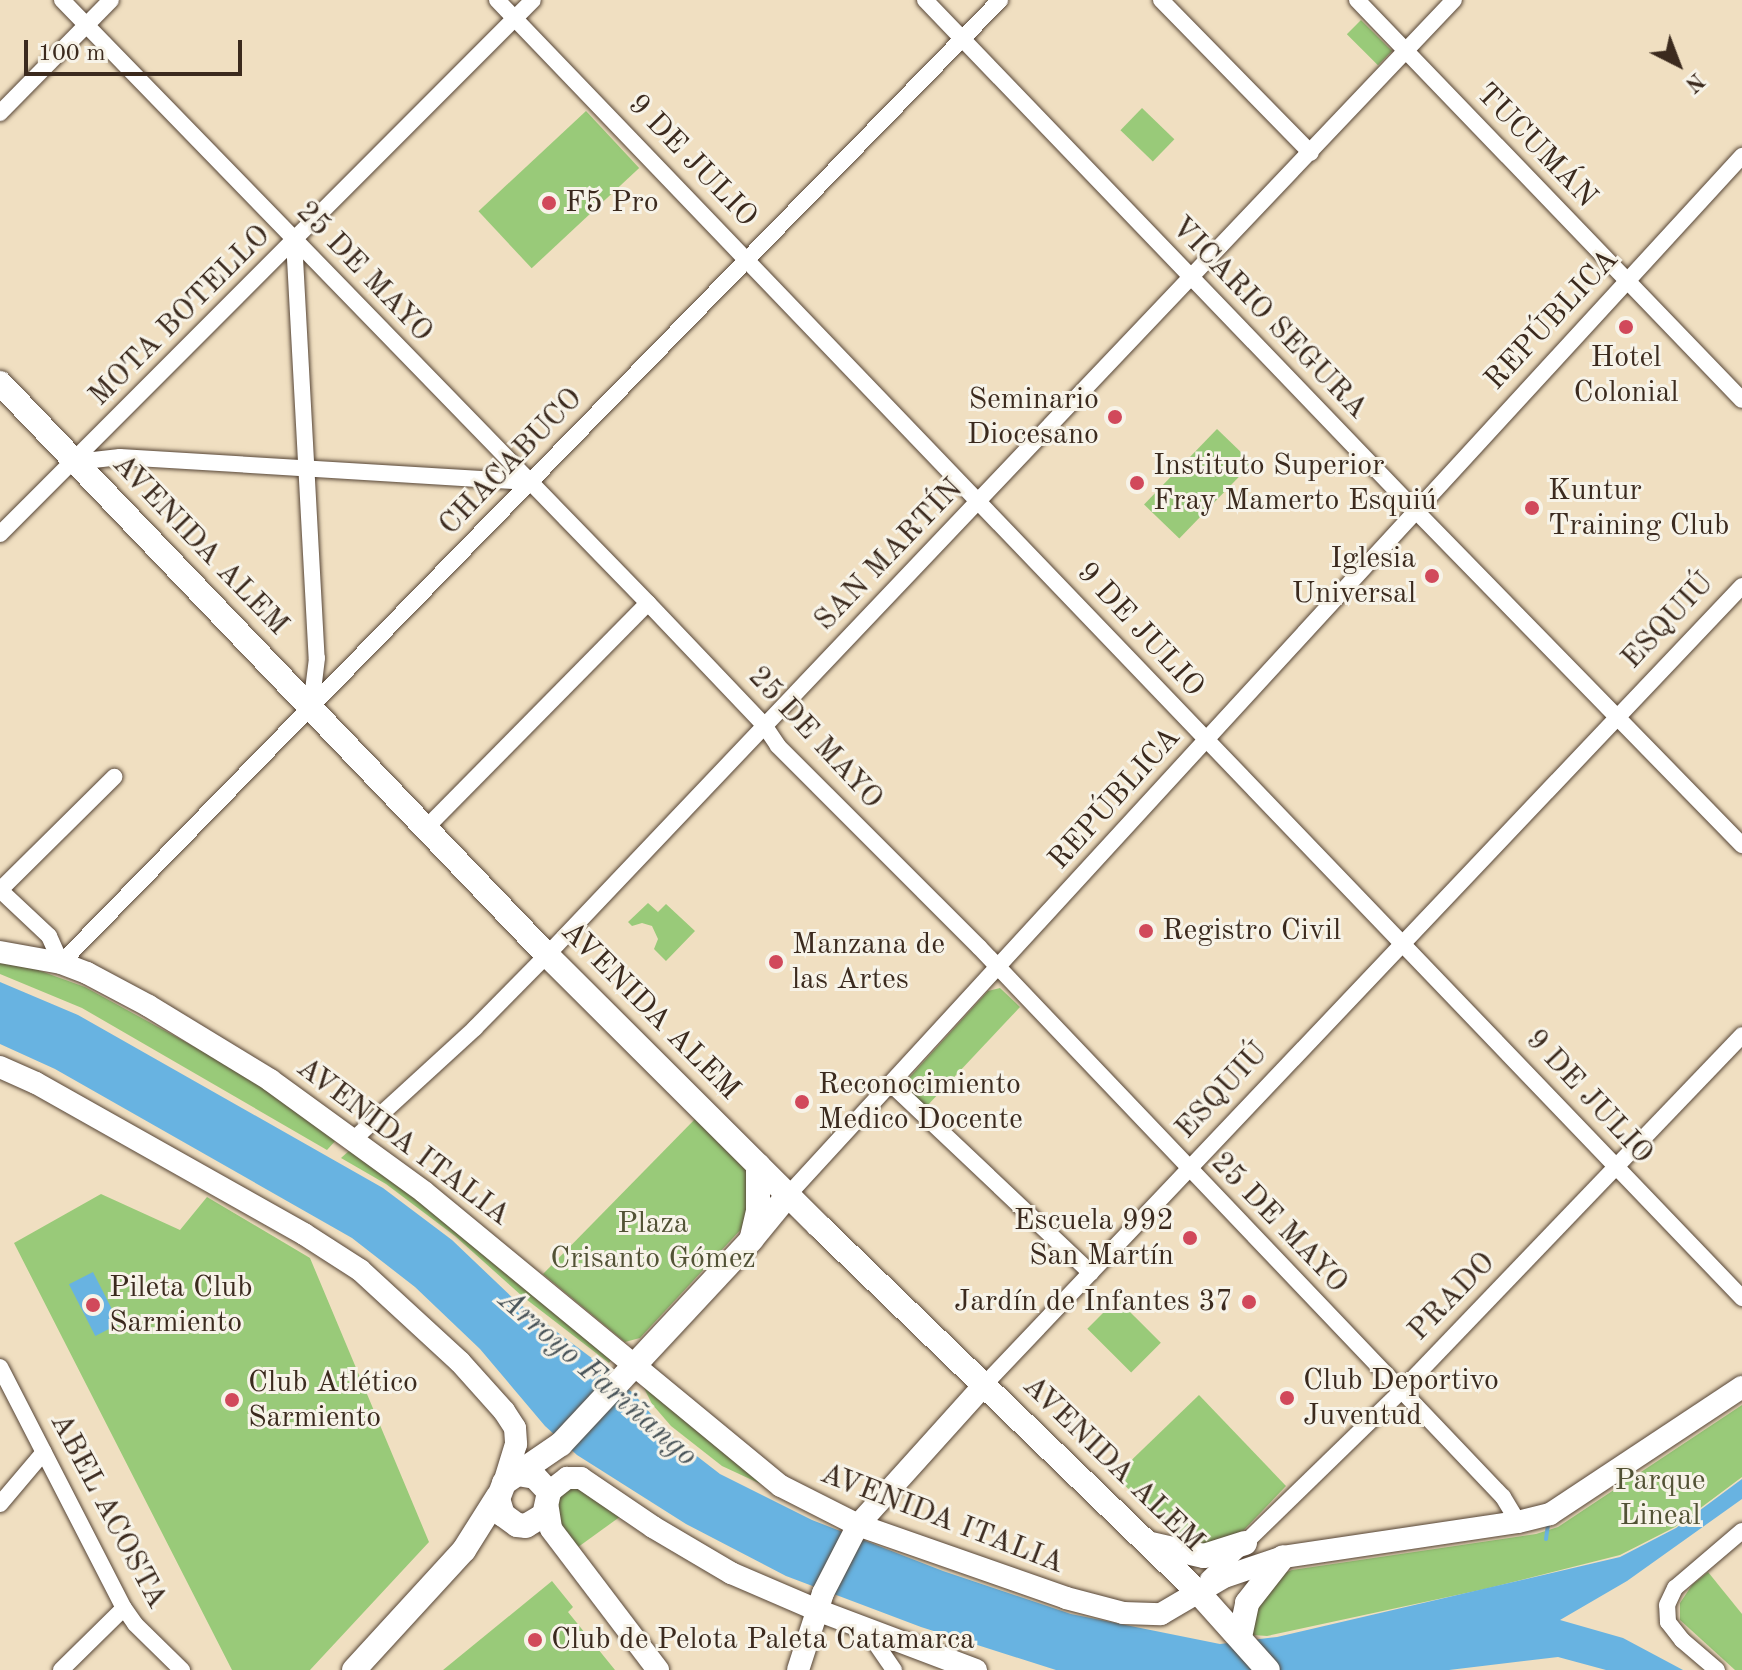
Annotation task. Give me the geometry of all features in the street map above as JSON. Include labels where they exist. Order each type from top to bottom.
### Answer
[{"type":"main road","name":"AVENIDA ALEM","points":[[0,383],[547,955],[819,1226],[1197,1591],[1268,1670]]},
{"type":"main road","points":[[751,1240],[758,1210],[758,1165]]},
{"type":"main road","points":[[354,1670],[464,1550],[507,1484],[561,1444],[751,1240],[788,1195]]},
{"type":"main road","points":[[751,1240],[794,1223],[819,1226]]},
{"type":"main road","points":[[464,1550],[491,1532],[539,1520],[561,1444]]},
{"type":"main road","points":[[507,1484],[535,1477],[548,1497]]},
{"type":"main road","points":[[507,1484],[503,1515],[523,1525]]},
{"type":"main road","points":[[1148,1543],[1204,1556],[1245,1543]]},
{"type":"main road","points":[[1240,1637],[1247,1603],[1283,1557]]},
{"type":"street","name":"25 DE MAYO","points":[[62,0],[648,603],[764,725],[778,746],[997,969],[1503,1497],[1518,1522]]},
{"type":"street","points":[[0,113],[111,0]]},
{"type":"street","name":"9 DE JULIO","points":[[497,0],[1403,941],[1742,1298]]},
{"type":"street","name":"MOTA BOTELLO","points":[[0,534],[76,462],[533,0]]},
{"type":"street","name":"VICARIO SEGURA","points":[[925,0],[1742,845]]},
{"type":"street","name":"CHACABUCO","points":[[61,963],[1000,0]]},
{"type":"street","points":[[1161,0],[1311,153]]},
{"type":"street","name":"TUCUMÁN","points":[[1357,0],[1742,400]]},
{"type":"street","name":"SAN MARTÍN","points":[[354,1139],[475,1028],[547,955],[1454,0]]},
{"type":"street","name":"REPÚBLICA","points":[[788,1195],[1742,156]]},
{"type":"street","points":[[294,240],[317,658],[311,707]]},
{"type":"street","points":[[76,462],[120,457],[530,482]]},
{"type":"street","name":"ESQUIÚ","points":[[798,1670],[820,1602],[855,1529],[985,1384],[1742,586]]},
{"type":"street","points":[[426,828],[648,603]]},
{"type":"street","points":[[61,963],[49,936],[0,890],[114,777]]},
{"type":"street","name":"AVENIDA ITALIA","points":[[0,952],[61,963],[137,999],[227,1052],[354,1139],[630,1371],[781,1486],[855,1529],[1066,1598],[1123,1613],[1161,1614],[1197,1591],[1247,1567],[1283,1557],[1518,1522],[1568,1505],[1742,1387]]},
{"type":"street","name":"PRADO","points":[[1197,1591],[1401,1391],[1742,1035]]},
{"type":"street","points":[[0,1067],[36,1083],[264,1211],[360,1270],[460,1362],[504,1411],[515,1428],[516,1444],[507,1484]]},
{"type":"street","points":[[891,1084],[1091,1273]]},
{"type":"street","name":"ABEL ACOSTA","points":[[0,1367],[124,1608],[135,1624],[182,1670]]},
{"type":"street","points":[[0,1504],[44,1452]]},
{"type":"street","points":[[658,1670],[551,1529],[548,1497],[567,1478],[581,1478],[653,1527],[731,1573],[820,1602],[865,1628],[976,1670]]},
{"type":"street","points":[[523,1525],[549,1546],[642,1670]]},
{"type":"street","points":[[1717,1670],[1682,1640],[1668,1622],[1667,1605],[1675,1588],[1742,1531]]},
{"type":"street","points":[[61,1670],[124,1608]]},
{"type":"street","points":[[865,1628],[894,1670]]},
{"type":"green space","points":[[1361,20],[1392,51],[1378,65],[1347,34]]},
{"type":"green space","points":[[1142,108],[1174,139],[1153,162],[1120,130]]},
{"type":"green space","name":"F5 Pro","points":[[586,111],[639,168],[532,268],[478,211]]},
{"type":"green space","points":[[1217,429],[1252,463],[1179,539],[1144,505]]},
{"type":"green space","points":[[648,903],[658,912],[666,904],[695,931],[666,961],[654,949],[658,939],[652,926],[642,923],[632,926],[628,922]]},
{"type":"green space","points":[[0,961],[24,965],[85,987],[257,1081],[337,1139],[327,1150],[82,1008],[0,974]]},
{"type":"green space","points":[[1000,988],[1020,1007],[926,1107],[907,1089],[908,1079],[988,991]]},
{"type":"green space","name":"Plaza Crisanto Gómez","points":[[697,1117],[742,1163],[749,1175],[745,1225],[640,1338],[625,1342],[543,1274]]},
{"type":"green space","points":[[350,1150],[411,1193],[611,1360],[609,1363],[522,1296],[455,1236],[386,1184],[341,1158]]},
{"type":"green space","name":"Club Atlético Sarmiento","points":[[101,1194],[180,1230],[207,1197],[310,1258],[429,1542],[310,1670],[232,1670],[14,1243]]},
{"type":"green space","points":[[1117,1299],[1161,1343],[1131,1373],[1087,1329]]},
{"type":"green space","points":[[642,1384],[767,1487],[722,1466],[671,1426],[652,1404]]},
{"type":"green space","points":[[1199,1395],[1286,1486],[1242,1532],[1220,1542],[1197,1544],[1176,1535],[1115,1476]]},
{"type":"green space","name":"Parque Lineal","points":[[1742,1405],[1742,1477],[1675,1527],[1620,1555],[1485,1589],[1267,1636],[1253,1635],[1247,1622],[1277,1576],[1292,1570],[1536,1534],[1558,1527]]},
{"type":"green space","points":[[579,1485],[621,1516],[574,1550],[552,1517],[560,1491]]},
{"type":"green space","points":[[1708,1572],[1742,1614],[1742,1670],[1735,1670],[1680,1620],[1680,1603],[1692,1585]]},
{"type":"green space","name":"Club de Pelota Paleta Catamarca","points":[[552,1581],[573,1607],[568,1612],[615,1670],[443,1670]]},
{"type":"water","name":"Arroyo Fariñango","points":[[0,982],[78,1015],[383,1188],[452,1240],[517,1302],[601,1365],[634,1394],[667,1433],[720,1474],[812,1520],[943,1571],[1071,1614],[1220,1644],[1277,1637],[1620,1557],[1676,1528],[1742,1479],[1742,1499],[1627,1581],[1560,1620],[1623,1638],[1683,1670],[1606,1670],[1558,1657],[1449,1670],[1056,1670],[921,1627],[786,1576],[686,1524],[577,1455],[545,1426],[480,1349],[415,1287],[352,1238],[55,1069],[0,1044]]},
{"type":"water","name":"Pileta Club Sarmiento","points":[[93,1272],[119,1324],[95,1336],[69,1284]]},
{"type":"waterway","points":[[1546,1539],[1548,1524]]},
{"type":"place","name":"F5 Pro","points":[[549,203]]},
{"type":"place","name":"Hotel Colonial","points":[[1626,327]]},
{"type":"place","name":"Seminario Diocesano","points":[[1115,417]]},
{"type":"place","name":"Instituto Superior Fray Mamerto Esquiú","points":[[1137,483]]},
{"type":"place","name":"Kuntur Training Club","points":[[1532,508]]},
{"type":"place","name":"Iglesia Universal","points":[[1432,576]]},
{"type":"place","name":"Registro Civil","points":[[1146,931]]},
{"type":"place","name":"Manzana de las Artes","points":[[776,962]]},
{"type":"place","name":"Reconocimiento Medico Docente","points":[[802,1102]]},
{"type":"place","name":"Escuela 992 San Martín","points":[[1190,1238]]},
{"type":"place","name":"Jardín de Infantes 37","points":[[1249,1302]]},
{"type":"place","name":"Pileta Club Sarmiento","points":[[93,1305]]},
{"type":"place","name":"Club Deportivo Juventud","points":[[1287,1398]]},
{"type":"place","name":"Club Atlético Sarmiento","points":[[232,1400]]},
{"type":"place","name":"Club de Pelota Paleta Catamarca","points":[[535,1640]]}]
